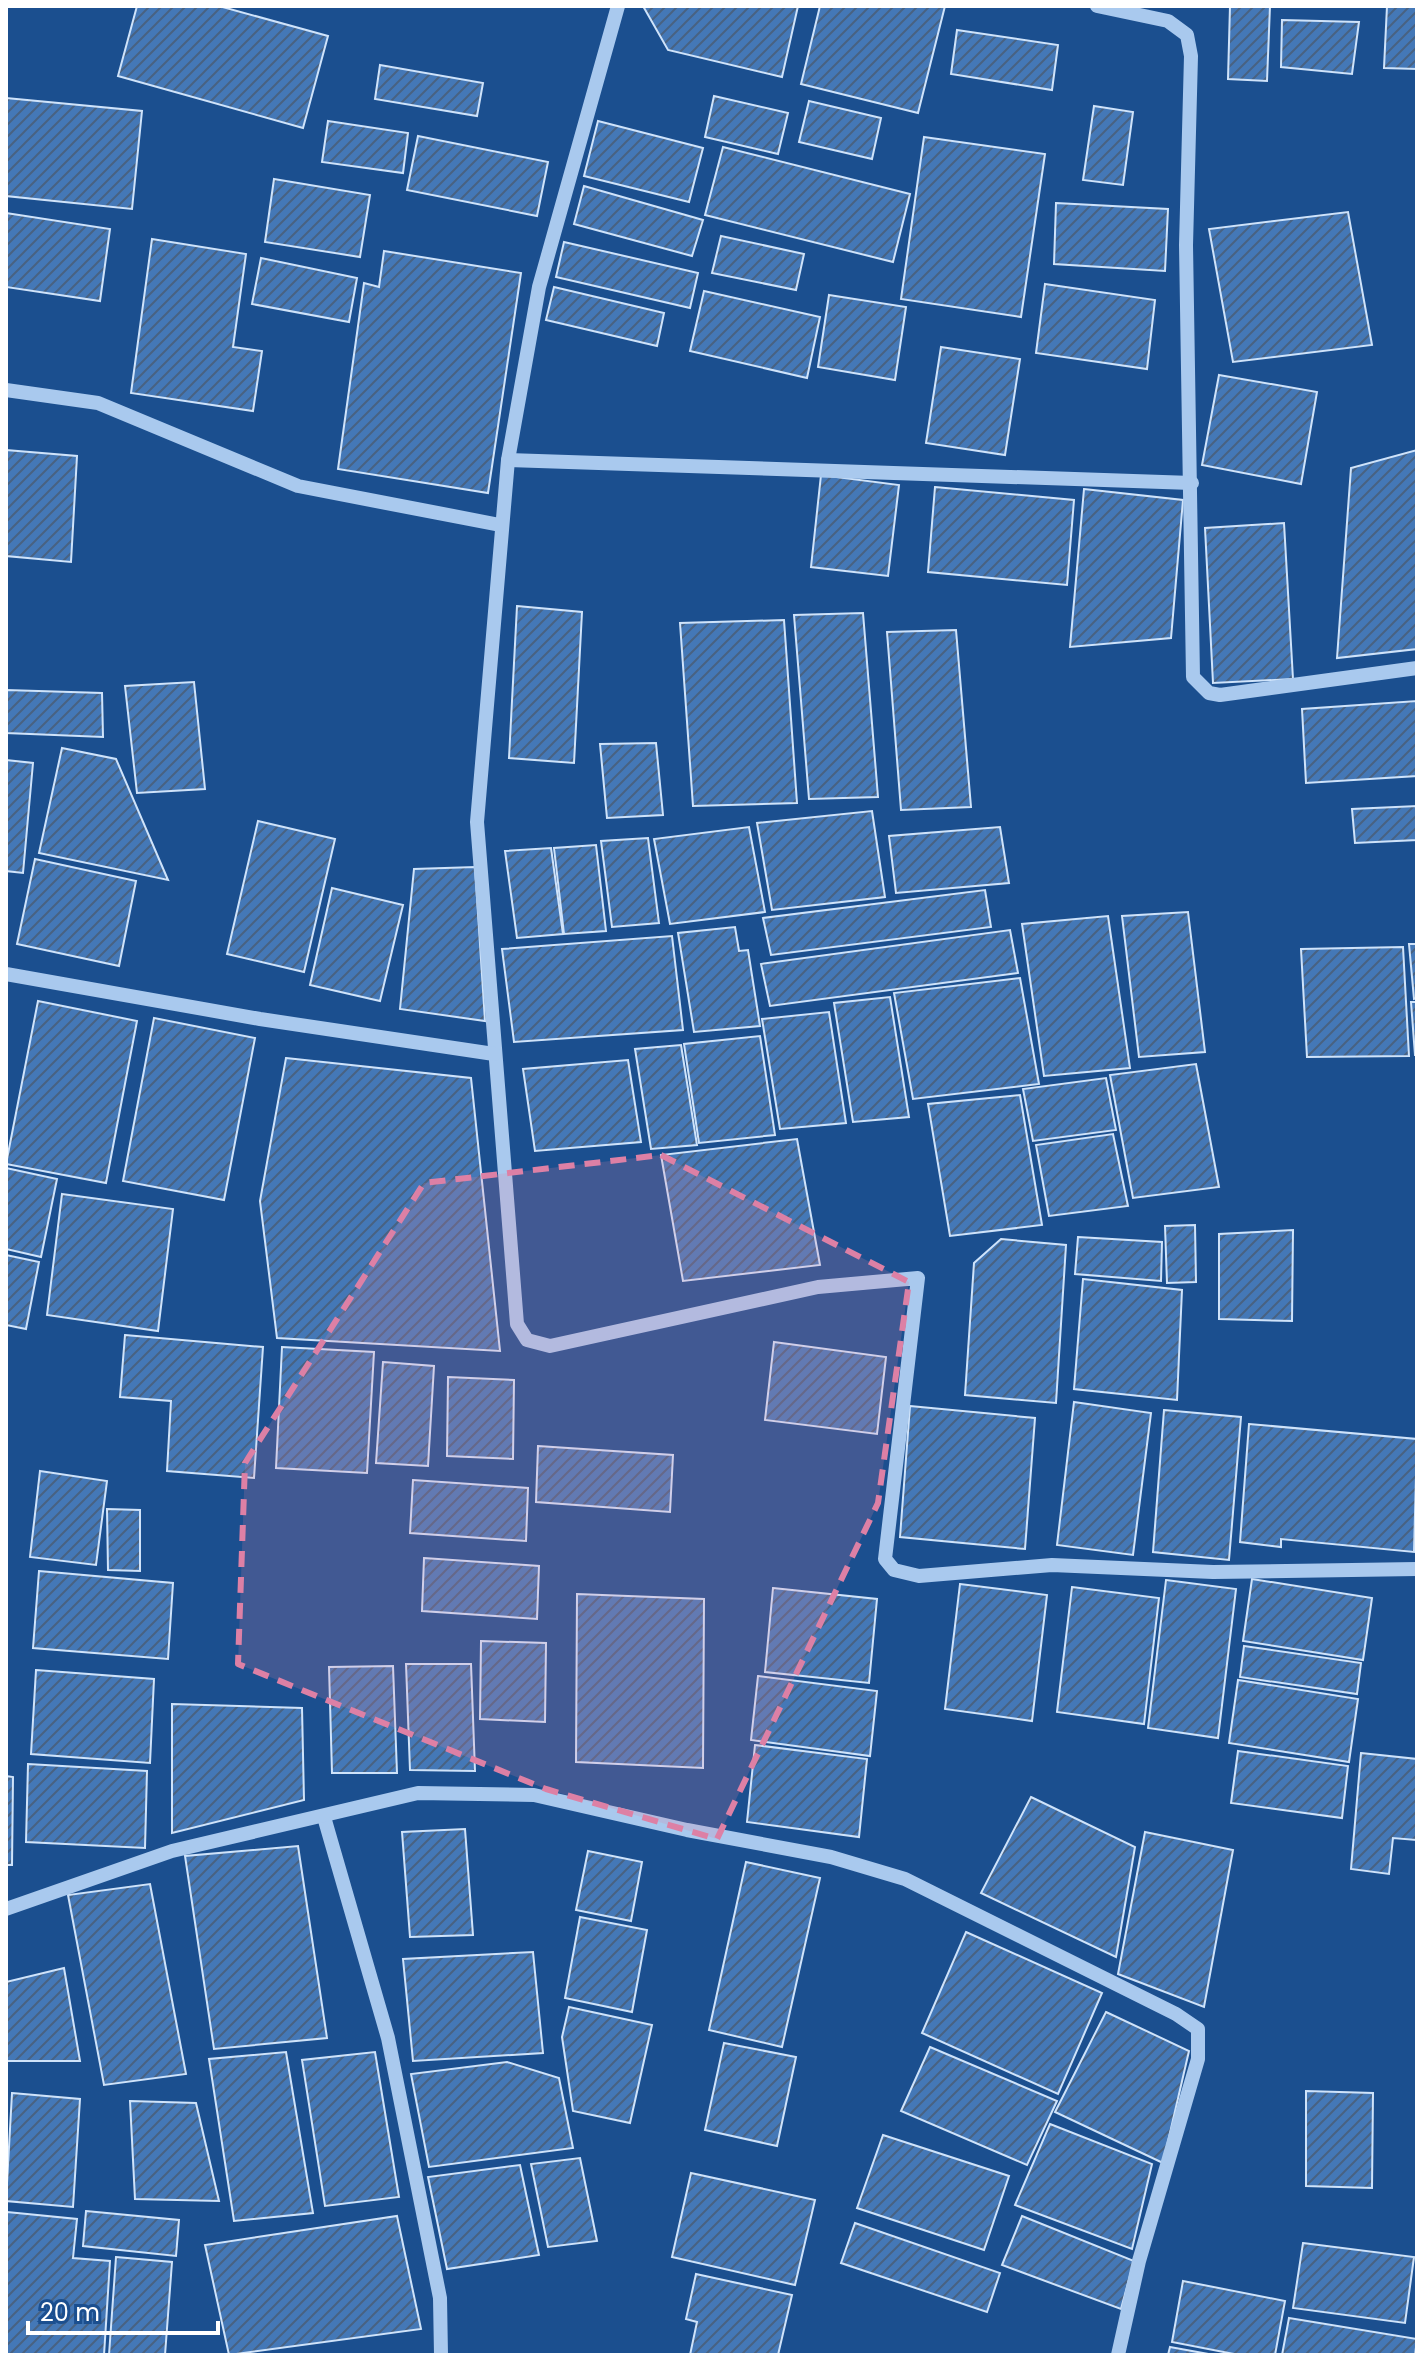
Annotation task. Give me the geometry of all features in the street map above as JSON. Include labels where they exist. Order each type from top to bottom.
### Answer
[{"type":"street","points":[[618,6],[539,287],[508,460],[500,525],[477,822],[517,1324],[527,1340],[550,1346],[818,1287],[918,1278],[885,1559],[894,1570],[919,1576],[1052,1565],[1213,1572],[1417,1569]]},
{"type":"street","points":[[1097,6],[1168,21],[1187,35],[1191,56],[1186,245],[1193,677],[1209,693],[1220,695],[1417,668]]},
{"type":"street","points":[[6,390],[98,403],[298,486],[500,525]]},
{"type":"street","points":[[508,460],[1192,483]]},
{"type":"street","points":[[6,974],[260,1019],[494,1054]]},
{"type":"street","points":[[6,1909],[172,1851],[418,1793],[534,1795],[687,1830],[831,1857],[905,1879],[1176,2014],[1198,2029],[1198,2059],[1139,2261],[1118,2355]]},
{"type":"street","points":[[324,1817],[388,2038],[440,2298],[441,2355]]},
{"type":"highlighted area","points":[[661,1155],[909,1282],[878,1503],[717,1839],[546,1789],[238,1664],[245,1463],[424,1183]]},
{"type":"building","points":[[137,6],[219,6],[328,36],[303,128],[118,76]]},
{"type":"building","points":[[643,6],[798,6],[782,77],[668,50]]},
{"type":"building","points":[[820,6],[945,6],[918,113],[801,84]]},
{"type":"building","points":[[1230,6],[1270,6],[1267,81],[1228,79]]},
{"type":"building","points":[[1387,6],[1417,6],[1417,69],[1384,68]]},
{"type":"building","points":[[1282,20],[1359,22],[1352,74],[1281,67]]},
{"type":"building","points":[[957,30],[1058,45],[1052,90],[951,74]]},
{"type":"building","points":[[380,65],[483,83],[477,116],[375,99]]},
{"type":"building","points":[[714,96],[788,113],[778,154],[705,137]]},
{"type":"building","points":[[6,98],[142,111],[132,209],[6,196]]},
{"type":"building","points":[[809,101],[881,118],[872,159],[799,142]]},
{"type":"building","points":[[1094,106],[1133,112],[1123,185],[1083,180]]},
{"type":"building","points":[[328,121],[408,133],[403,173],[322,162]]},
{"type":"building","points":[[598,121],[703,148],[689,202],[584,176]]},
{"type":"building","points":[[418,136],[548,162],[537,216],[407,190]]},
{"type":"building","points":[[924,137],[1045,154],[1021,317],[901,299]]},
{"type":"building","points":[[723,147],[910,194],[893,262],[705,215]]},
{"type":"building","points":[[274,179],[370,195],[360,257],[265,242]]},
{"type":"building","points":[[584,186],[703,220],[692,256],[574,224]]},
{"type":"building","points":[[1056,203],[1168,209],[1165,271],[1054,264]]},
{"type":"building","points":[[1348,212],[1372,345],[1233,362],[1209,229]]},
{"type":"building","points":[[6,213],[110,229],[100,301],[6,287]]},
{"type":"building","points":[[721,236],[804,254],[796,290],[712,273]]},
{"type":"building","points":[[152,239],[246,254],[233,347],[262,351],[253,411],[131,393]]},
{"type":"building","points":[[564,242],[698,273],[690,308],[556,277]]},
{"type":"building","points":[[384,251],[521,273],[488,493],[338,469],[364,283],[379,287]]},
{"type":"building","points":[[261,258],[357,278],[349,322],[252,304]]},
{"type":"building","points":[[1045,284],[1155,300],[1147,369],[1036,353]]},
{"type":"building","points":[[554,287],[664,313],[657,346],[546,320]]},
{"type":"building","points":[[704,291],[820,317],[807,378],[690,351]]},
{"type":"building","points":[[829,295],[906,307],[895,380],[818,367]]},
{"type":"building","points":[[941,347],[1020,359],[1005,455],[926,443]]},
{"type":"building","points":[[1219,375],[1317,392],[1301,484],[1202,465]]},
{"type":"building","points":[[6,450],[77,456],[71,562],[6,556]]},
{"type":"building","points":[[1417,450],[1417,649],[1337,658],[1351,468]]},
{"type":"building","points":[[821,475],[899,485],[888,576],[811,567]]},
{"type":"building","points":[[935,487],[1074,500],[1067,585],[928,572]]},
{"type":"building","points":[[1084,489],[1183,500],[1171,638],[1070,647]]},
{"type":"building","points":[[1284,523],[1293,679],[1213,683],[1205,528]]},
{"type":"building","points":[[517,606],[582,612],[574,763],[509,758]]},
{"type":"building","points":[[863,613],[878,797],[809,799],[794,615]]},
{"type":"building","points":[[784,620],[797,803],[693,806],[680,623]]},
{"type":"building","points":[[956,630],[971,807],[901,810],[887,632]]},
{"type":"building","points":[[194,682],[205,789],[137,793],[125,686]]},
{"type":"building","points":[[6,690],[102,693],[103,737],[6,733]]},
{"type":"building","points":[[1417,701],[1417,776],[1306,783],[1302,709]]},
{"type":"building","points":[[656,743],[663,815],[607,818],[600,744]]},
{"type":"building","points":[[62,748],[116,759],[168,880],[39,853]]},
{"type":"building","points":[[6,760],[33,763],[23,873],[6,871]]},
{"type":"building","points":[[1417,806],[1417,840],[1355,843],[1352,809]]},
{"type":"building","points":[[872,811],[885,897],[772,910],[757,823]]},
{"type":"building","points":[[258,821],[335,839],[304,972],[227,954]]},
{"type":"building","points":[[749,827],[765,912],[670,924],[654,839]]},
{"type":"building","points":[[1000,827],[1009,883],[896,893],[889,836]]},
{"type":"building","points":[[648,838],[659,923],[612,927],[601,841]]},
{"type":"building","points":[[596,845],[606,931],[564,934],[554,848]]},
{"type":"building","points":[[551,848],[563,934],[517,938],[505,851]]},
{"type":"building","points":[[35,859],[136,881],[119,966],[17,944]]},
{"type":"building","points":[[475,867],[485,1021],[400,1009],[414,869]]},
{"type":"building","points":[[332,888],[403,905],[380,1001],[310,985]]},
{"type":"building","points":[[985,890],[991,927],[771,955],[763,918]]},
{"type":"building","points":[[1188,912],[1205,1052],[1139,1057],[1122,916]]},
{"type":"building","points":[[1108,916],[1130,1068],[1044,1076],[1022,924]]},
{"type":"building","points":[[735,927],[739,951],[748,950],[760,1026],[694,1032],[678,933]]},
{"type":"building","points":[[1010,930],[1018,973],[770,1006],[761,964]]},
{"type":"building","points":[[672,936],[683,1030],[514,1042],[502,949]]},
{"type":"building","points":[[1409,944],[1417,944],[1417,998],[1414,999]]},
{"type":"building","points":[[1403,947],[1409,1056],[1307,1057],[1301,949]]},
{"type":"building","points":[[1020,978],[1039,1084],[913,1099],[894,993]]},
{"type":"building","points":[[890,997],[909,1117],[853,1122],[834,1003]]},
{"type":"building","points":[[38,1001],[137,1021],[106,1183],[6,1164]]},
{"type":"building","points":[[1411,1002],[1417,1002],[1417,1055],[1415,1055]]},
{"type":"building","points":[[829,1012],[846,1123],[780,1129],[762,1019]]},
{"type":"building","points":[[154,1018],[255,1038],[224,1200],[123,1181]]},
{"type":"building","points":[[760,1036],[775,1135],[699,1143],[684,1044]]},
{"type":"building","points":[[681,1045],[697,1145],[651,1149],[635,1049]]},
{"type":"building","points":[[286,1058],[471,1078],[500,1351],[277,1338],[260,1201]]},
{"type":"building","points":[[628,1060],[641,1142],[535,1151],[523,1069]]},
{"type":"building","points":[[1196,1064],[1219,1187],[1133,1198],[1110,1075]]},
{"type":"building","points":[[1106,1078],[1116,1130],[1033,1141],[1023,1089]]},
{"type":"building","points":[[1020,1095],[1042,1225],[950,1236],[928,1104]]},
{"type":"building","points":[[1113,1134],[1128,1206],[1049,1216],[1036,1145]]},
{"type":"building","points":[[797,1139],[820,1265],[683,1281],[661,1155]]},
{"type":"building","points":[[6,1168],[57,1179],[41,1257],[6,1249]]},
{"type":"building","points":[[62,1194],[173,1209],[158,1331],[47,1315]]},
{"type":"building","points":[[1195,1225],[1196,1282],[1167,1283],[1165,1226]]},
{"type":"building","points":[[1293,1230],[1292,1321],[1219,1319],[1219,1234]]},
{"type":"building","points":[[1078,1237],[1162,1242],[1161,1281],[1075,1274]]},
{"type":"building","points":[[1001,1239],[1066,1245],[1056,1403],[965,1395],[974,1263]]},
{"type":"building","points":[[6,1255],[39,1262],[26,1329],[6,1325]]},
{"type":"building","points":[[1083,1279],[1182,1290],[1177,1400],[1074,1389]]},
{"type":"building","points":[[125,1335],[263,1347],[254,1478],[167,1471],[171,1401],[120,1397]]},
{"type":"building","points":[[774,1342],[886,1357],[877,1434],[765,1420]]},
{"type":"building","points":[[282,1347],[374,1352],[367,1473],[276,1468]]},
{"type":"building","points":[[383,1362],[434,1366],[428,1466],[376,1463]]},
{"type":"building","points":[[448,1377],[514,1380],[513,1459],[447,1456]]},
{"type":"building","points":[[1074,1402],[1151,1413],[1133,1555],[1057,1545]]},
{"type":"building","points":[[910,1406],[1035,1418],[1025,1549],[900,1537]]},
{"type":"building","points":[[1164,1410],[1241,1417],[1229,1560],[1153,1552]]},
{"type":"building","points":[[1249,1424],[1417,1439],[1414,1552],[1281,1539],[1281,1547],[1240,1542]]},
{"type":"building","points":[[538,1446],[673,1455],[670,1512],[536,1502]]},
{"type":"building","points":[[40,1471],[107,1481],[96,1565],[30,1557]]},
{"type":"building","points":[[413,1480],[528,1488],[526,1541],[410,1533]]},
{"type":"building","points":[[107,1509],[140,1510],[140,1571],[108,1570]]},
{"type":"building","points":[[424,1558],[539,1566],[537,1619],[422,1611]]},
{"type":"building","points":[[39,1571],[173,1583],[168,1659],[33,1648]]},
{"type":"building","points":[[1252,1579],[1372,1598],[1363,1660],[1243,1641]]},
{"type":"building","points":[[1166,1580],[1236,1589],[1218,1738],[1148,1728]]},
{"type":"building","points":[[960,1584],[1047,1595],[1032,1721],[945,1709]]},
{"type":"building","points":[[1072,1587],[1159,1598],[1144,1724],[1057,1712]]},
{"type":"building","points":[[773,1588],[877,1599],[869,1683],[765,1672]]},
{"type":"building","points":[[577,1594],[704,1599],[703,1768],[576,1762]]},
{"type":"building","points":[[481,1641],[546,1643],[545,1722],[480,1719]]},
{"type":"building","points":[[1244,1646],[1361,1663],[1357,1694],[1240,1677]]},
{"type":"building","points":[[406,1664],[471,1664],[475,1771],[410,1770]]},
{"type":"building","points":[[393,1666],[397,1773],[332,1773],[329,1667]]},
{"type":"building","points":[[36,1670],[154,1679],[150,1763],[31,1754]]},
{"type":"building","points":[[758,1676],[877,1691],[870,1756],[751,1740]]},
{"type":"building","points":[[1238,1680],[1358,1699],[1349,1762],[1229,1743]]},
{"type":"building","points":[[172,1704],[302,1708],[304,1800],[172,1833]]},
{"type":"building","points":[[755,1745],[867,1759],[859,1837],[747,1822]]},
{"type":"building","points":[[1238,1751],[1348,1766],[1342,1818],[1231,1803]]},
{"type":"building","points":[[1361,1753],[1417,1759],[1416,1840],[1393,1838],[1389,1874],[1351,1869]]},
{"type":"building","points":[[28,1764],[147,1771],[145,1848],[26,1842]]},
{"type":"building","points":[[6,1776],[13,1777],[12,1865],[6,1865]]},
{"type":"building","points":[[1031,1797],[1135,1847],[1116,1957],[981,1893]]},
{"type":"building","points":[[465,1829],[473,1935],[410,1937],[402,1832]]},
{"type":"building","points":[[1145,1832],[1233,1850],[1204,2007],[1118,1974]]},
{"type":"building","points":[[298,1846],[327,2038],[214,2049],[185,1856]]},
{"type":"building","points":[[588,1851],[642,1862],[631,1921],[576,1910]]},
{"type":"building","points":[[746,1862],[820,1878],[782,2047],[709,2030]]},
{"type":"building","points":[[150,1884],[186,2074],[104,2085],[68,1895]]},
{"type":"building","points":[[580,1917],[647,1930],[632,2012],[565,1998]]},
{"type":"building","points":[[966,1932],[1102,1993],[1058,2094],[922,2033]]},
{"type":"building","points":[[533,1952],[543,2053],[413,2061],[403,1959]]},
{"type":"building","points":[[64,1968],[80,2061],[6,2061],[6,1982]]},
{"type":"building","points":[[569,2007],[652,2025],[630,2123],[573,2111],[562,2037]]},
{"type":"building","points":[[1106,2012],[1189,2051],[1163,2163],[1055,2112]]},
{"type":"building","points":[[724,2043],[796,2057],[777,2146],[705,2130]]},
{"type":"building","points":[[930,2047],[1057,2101],[1027,2165],[901,2111]]},
{"type":"building","points":[[286,2052],[313,2213],[234,2221],[209,2059]]},
{"type":"building","points":[[375,2052],[399,2197],[325,2206],[302,2060]]},
{"type":"building","points":[[507,2062],[559,2078],[573,2148],[429,2167],[411,2074]]},
{"type":"building","points":[[1306,2091],[1373,2093],[1372,2188],[1306,2186]]},
{"type":"building","points":[[12,2093],[80,2099],[73,2207],[6,2201]]},
{"type":"building","points":[[130,2101],[196,2103],[219,2201],[135,2199]]},
{"type":"building","points":[[1050,2124],[1152,2164],[1132,2249],[1015,2205]]},
{"type":"building","points":[[883,2135],[1009,2176],[984,2250],[857,2208]]},
{"type":"building","points":[[580,2158],[597,2241],[548,2247],[531,2164]]},
{"type":"building","points":[[520,2165],[539,2255],[447,2269],[428,2177]]},
{"type":"building","points":[[691,2173],[815,2200],[795,2285],[672,2257]]},
{"type":"building","points":[[86,2211],[179,2220],[176,2256],[83,2246]]},
{"type":"building","points":[[7,2212],[77,2219],[73,2258],[110,2261],[104,2355],[6,2355]]},
{"type":"building","points":[[397,2216],[421,2329],[229,2355],[205,2245]]},
{"type":"building","points":[[1022,2216],[1134,2261],[1121,2309],[1002,2265]]},
{"type":"building","points":[[855,2223],[1000,2273],[987,2312],[841,2263]]},
{"type":"building","points":[[1303,2243],[1414,2257],[1405,2323],[1293,2308]]},
{"type":"building","points":[[116,2257],[172,2262],[165,2355],[109,2355]]},
{"type":"building","points":[[696,2274],[792,2295],[778,2355],[690,2355],[697,2322],[686,2319]]},
{"type":"building","points":[[1183,2281],[1285,2301],[1275,2355],[1239,2355],[1172,2342]]},
{"type":"building","points":[[1289,2318],[1417,2339],[1415,2355],[1282,2355]]},
{"type":"building","points":[[1170,2347],[1214,2355],[1168,2355]]}]
